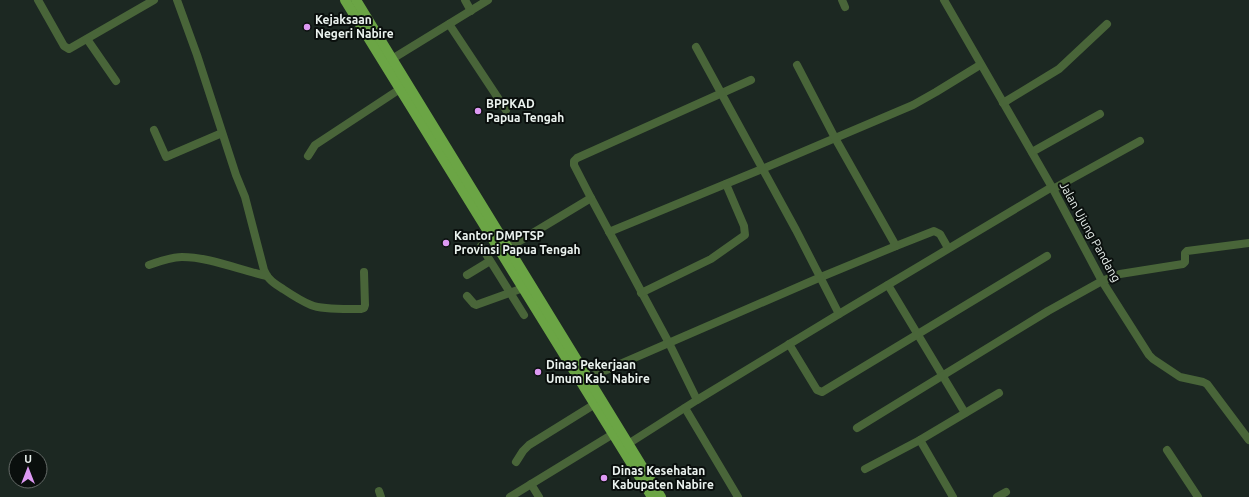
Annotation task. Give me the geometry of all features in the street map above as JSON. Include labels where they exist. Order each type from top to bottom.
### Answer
[{"type":"main road","points":[[345,0],[400,90],[420,113],[508,248],[526,286],[588,378],[661,497]]},
{"type":"main road","points":[[356,0],[392,59],[420,113],[526,286],[595,404],[652,497]]},
{"type":"street","points":[[38,0],[66,48],[71,48],[154,0]]},
{"type":"street","points":[[177,0],[197,55],[236,175],[245,197],[267,276]]},
{"type":"street","points":[[465,0],[471,11]]},
{"type":"street","points":[[392,59],[488,0]]},
{"type":"street","name":"Jalan Ujung Pandang","points":[[947,1],[980,64],[1032,152],[1102,281],[1152,358],[1180,377],[1207,384],[1249,440]]},
{"type":"street","points":[[448,24],[506,110]]},
{"type":"street","points":[[1003,103],[1059,69],[1107,24]]},
{"type":"street","points":[[86,39],[116,80]]},
{"type":"street","points":[[696,47],[720,94],[821,277],[839,314]]},
{"type":"street","points":[[609,232],[919,102],[980,64]]},
{"type":"street","points":[[797,65],[835,138],[896,246]]},
{"type":"street","points":[[697,400],[669,343],[574,165],[574,160],[751,80]]},
{"type":"street","points":[[308,156],[315,145],[400,90]]},
{"type":"street","points":[[1032,152],[1100,114]]},
{"type":"street","points":[[154,130],[166,157],[222,133]]},
{"type":"street","points":[[628,444],[697,400],[948,248],[1052,188],[1140,141]]},
{"type":"street","points":[[641,292],[711,259],[745,235],[744,226],[726,184]]},
{"type":"street","points":[[508,248],[591,198]]},
{"type":"street","points":[[588,378],[821,277],[934,231],[940,234],[948,248]]},
{"type":"street","points":[[857,428],[1048,311],[1102,281],[1120,274],[1183,264],[1185,262],[1185,253],[1187,251],[1249,243]]},
{"type":"street","points":[[481,246],[524,315]]},
{"type":"street","points":[[789,344],[817,390],[822,392],[1047,256]]},
{"type":"street","points":[[149,265],[172,258],[195,258],[267,276],[295,297],[310,305],[318,307],[361,309],[364,308],[364,272]]},
{"type":"street","points":[[467,275],[490,261]]},
{"type":"street","points":[[888,285],[965,413]]},
{"type":"street","points":[[467,296],[476,305],[526,286]]},
{"type":"street","points":[[865,470],[920,440],[998,393]]},
{"type":"street","points":[[516,462],[529,445],[595,404]]},
{"type":"street","points":[[685,408],[738,497]]},
{"type":"street","points":[[510,497],[613,434]]},
{"type":"street","points":[[920,440],[953,497]]},
{"type":"street","points":[[1167,450],[1198,497]]},
{"type":"street","points":[[531,484],[539,497]]},
{"type":"street","points":[[997,497],[1006,492]]},
{"type":"place","name":"Kejaksaan Negeri Nabire","points":[[307,27]]},
{"type":"place","name":"BPPKAD Papua Tengah","points":[[478,111]]},
{"type":"place","name":"Kantor DMPTSP Provinsi Papua Tengah","points":[[446,243]]},
{"type":"place","name":"Dinas Pekerjaan Umum Kab. Nabire","points":[[538,372]]},
{"type":"place","name":"Dinas Kesehatan Kabupaten Nabire","points":[[604,478]]}]
